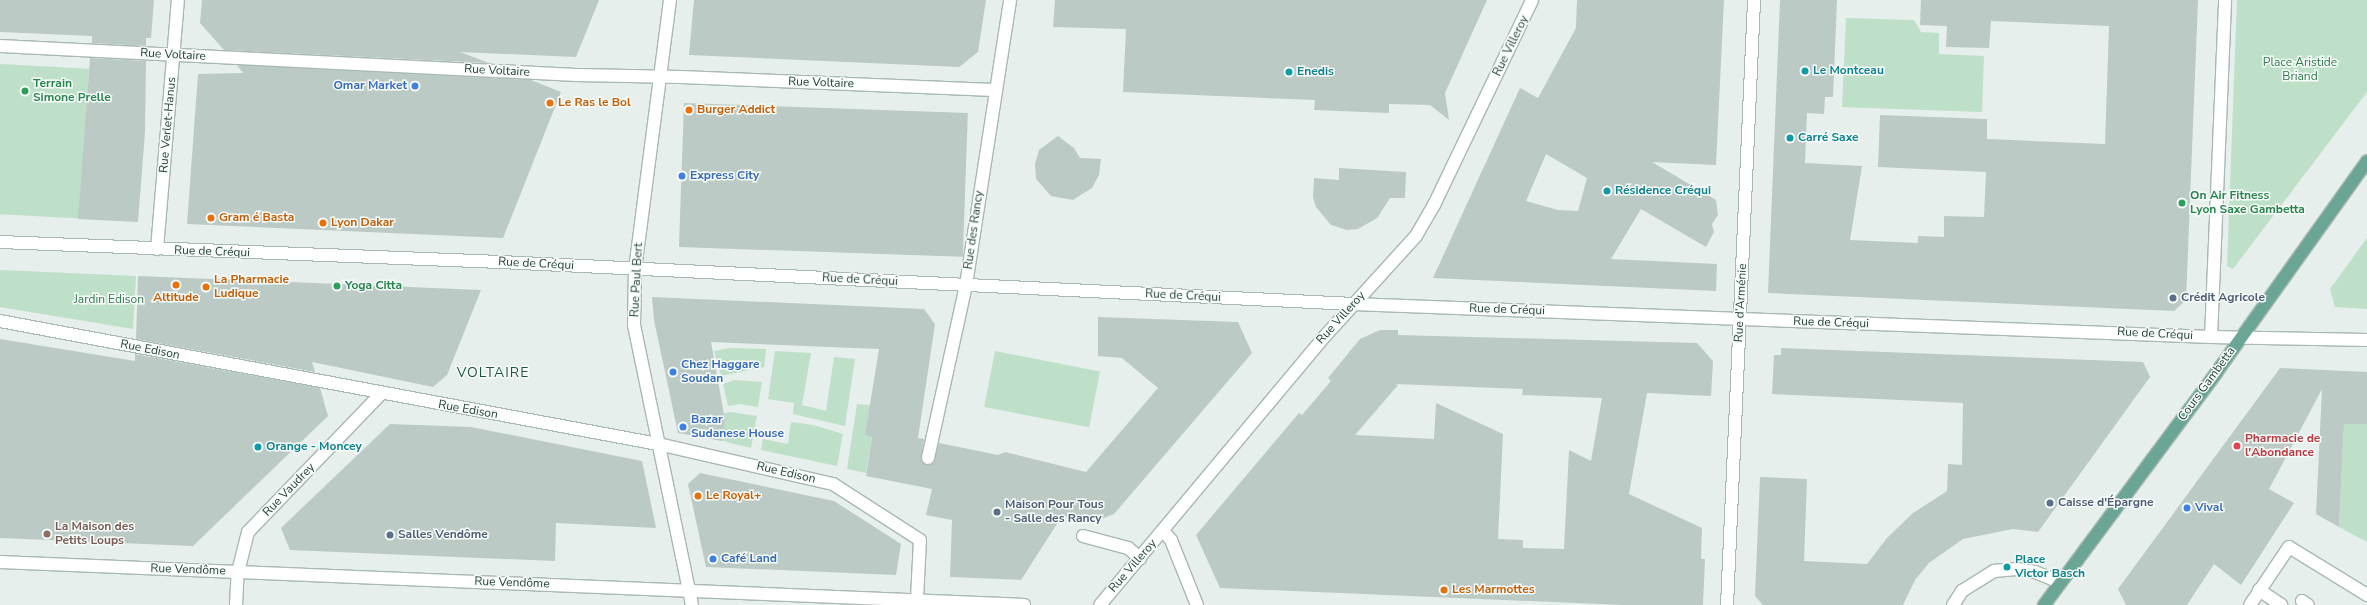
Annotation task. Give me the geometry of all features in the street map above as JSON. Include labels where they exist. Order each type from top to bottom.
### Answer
[{"type":"main road","name":"Cours Gambetta","points":[[2044,605],[2241,338],[2367,161]]},
{"type":"street","name":"Rue Verlet-Hanus","points":[[157,249],[178,0]]},
{"type":"street","name":"Rue Paul Bert","points":[[670,0],[635,269],[634,324],[692,605]]},
{"type":"street","name":"Rue des Rancy","points":[[928,458],[966,285],[994,90],[1010,0]]},
{"type":"street","name":"Rue Villeroy","points":[[1100,605],[1353,304],[1416,236],[1434,206],[1532,0]]},
{"type":"street","name":"Rue d’Arménie","points":[[1727,605],[1754,0]]},
{"type":"street","points":[[2211,337],[2225,0]]},
{"type":"street","name":"Rue Voltaire","points":[[0,46],[576,75],[660,76],[994,90]]},
{"type":"street","name":"Rue de Créqui","points":[[0,242],[635,269],[1353,304],[2211,337],[2367,340]]},
{"type":"street","name":"Rue Edison","points":[[0,321],[381,394],[658,444],[834,484],[920,540],[916,600]]},
{"type":"street","name":"Rue Vaudrey","points":[[236,605],[238,572],[248,532],[381,394]]},
{"type":"street","points":[[1163,530],[1172,544],[1197,605]]},
{"type":"street","points":[[1083,536],[1128,548],[1140,558]]},
{"type":"street","points":[[2250,605],[2289,547],[2367,595]]},
{"type":"street","name":"Rue Vendôme","points":[[0,562],[1024,605]]},
{"type":"street","points":[[1953,605],[1962,591],[1994,571],[2018,569],[2035,572],[2060,582]]},
{"type":"street","points":[[2259,590],[2281,605]]},
{"type":"green space","name":"Place Aristide Briand","points":[[2237,0],[2367,0],[2367,92],[2233,269],[2227,266]]},
{"type":"green space","points":[[1846,18],[1914,20],[1921,32],[1939,33],[1939,54],[1984,56],[1982,112],[1842,107]]},
{"type":"green space","points":[[0,64],[89,69],[81,218],[0,214]]},
{"type":"green space","points":[[2367,238],[2367,309],[2335,307],[2330,289]]},
{"type":"green space","name":"Jardin Edison","points":[[0,270],[136,276],[133,329],[0,307]]},
{"type":"green space","points":[[729,348],[766,349],[764,367],[721,376],[714,351]]},
{"type":"green space","points":[[775,351],[811,353],[802,405],[826,411],[834,357],[855,359],[845,426],[793,414],[794,403],[768,399]]},
{"type":"green space","points":[[995,351],[1100,371],[1089,427],[984,407]]},
{"type":"green space","points":[[734,380],[762,382],[758,407],[740,404],[728,406],[723,384]]},
{"type":"green space","points":[[857,404],[876,406],[869,412],[865,435],[872,436],[866,473],[847,469]]},
{"type":"green space","points":[[730,412],[757,416],[751,448],[719,440],[724,438],[721,426],[725,423],[724,413]]},
{"type":"green space","points":[[791,422],[813,425],[843,434],[837,466],[761,450],[763,439],[788,444]]},
{"type":"green space","points":[[2344,424],[2367,424],[2367,542],[2339,527]]},
{"type":"building","points":[[0,0],[154,0],[151,38],[146,38],[146,46],[92,43],[92,36],[0,32]]},
{"type":"building","points":[[202,0],[599,0],[576,57],[460,52],[489,63],[224,50],[200,23]]},
{"type":"building","points":[[694,0],[986,0],[978,52],[959,67],[689,55]]},
{"type":"building","name":"Enedis","points":[[1055,0],[1487,0],[1445,93],[1449,120],[1430,105],[1389,104],[1389,113],[1314,110],[1315,100],[1123,92],[1126,29],[1053,27]]},
{"type":"building","points":[[1577,0],[1724,0],[1716,165],[1652,162],[1716,200],[1718,215],[1712,224],[1714,232],[1706,247],[1641,209],[1611,259],[1717,264],[1716,291],[1433,278],[1520,88],[1538,98],[1576,28]],"holes":[[[1546,154],[1587,178],[1578,211],[1558,210],[1526,201]]]},
{"type":"building","points":[[1780,0],[1837,0],[1833,97],[1825,97],[1824,114],[1807,113],[1805,163],[1862,166],[1850,240],[1918,243],[1918,236],[1944,237],[1944,216],[1984,217],[1986,172],[1878,167],[1880,115],[1987,119],[1987,139],[2105,144],[2109,26],[1991,21],[1989,48],[1946,47],[1947,26],[1920,25],[1921,0],[2198,0],[2186,300],[2174,311],[1768,293]]},
{"type":"building","points":[[90,58],[146,61],[145,132],[138,222],[78,219]]},
{"type":"building","points":[[237,65],[531,80],[561,92],[503,238],[187,224],[198,74],[243,73]]},
{"type":"building","points":[[684,103],[968,113],[963,257],[679,247]]},
{"type":"building","points":[[1058,136],[1074,148],[1080,158],[1101,159],[1099,175],[1092,188],[1073,200],[1051,196],[1036,179],[1035,164],[1039,150]]},
{"type":"building","points":[[1339,168],[1406,172],[1405,198],[1390,198],[1377,218],[1358,229],[1347,230],[1331,225],[1316,207],[1313,197],[1314,178],[1339,180]]},
{"type":"building","points":[[138,276],[481,290],[447,375],[433,387],[312,362],[315,372],[136,339]]},
{"type":"building","points":[[652,297],[924,309],[935,324],[918,438],[924,439],[921,460],[927,465],[934,463],[939,443],[998,455],[1005,452],[1086,472],[1158,388],[1122,358],[1098,356],[1098,317],[1238,322],[1252,353],[1114,514],[1091,523],[1062,516],[1021,580],[950,577],[952,520],[926,515],[932,489],[866,476],[872,437],[865,435],[879,349],[711,342],[725,420],[722,441],[678,433],[654,320]]},
{"type":"building","points":[[1380,330],[1398,330],[1398,335],[1697,343],[1713,361],[1711,396],[1647,393],[1629,494],[1702,528],[1701,559],[1705,559],[1703,605],[1624,605],[1220,588],[1196,535],[1299,413],[1302,415],[1331,381],[1328,378],[1360,339]],"holes":[[[1395,384],[1523,389],[1522,395],[1602,398],[1591,461],[1569,450],[1564,549],[1523,548],[1523,540],[1498,539],[1503,434],[1436,403],[1434,439],[1355,435],[1398,385]]]},
{"type":"building","points":[[0,339],[135,361],[135,354],[320,388],[328,416],[193,546],[0,538]]},
{"type":"building","points":[[1781,348],[2143,362],[2150,377],[2038,532],[2013,529],[1963,539],[1929,563],[1915,580],[1903,605],[1763,605],[1755,596],[1760,477],[1807,479],[1804,561],[1867,564],[1887,538],[1913,513],[1947,491],[1948,464],[1962,465],[1963,403],[1772,394],[1774,355],[1781,355]]},
{"type":"building","points":[[2280,368],[2367,372],[2367,424],[2344,424],[2339,527],[2316,514],[2322,389],[2269,489],[2294,503],[2241,585],[2214,564],[2187,605],[2126,605],[2118,589]]},
{"type":"building","points":[[390,424],[471,427],[642,461],[656,528],[556,523],[555,561],[290,550],[281,528]]},
{"type":"building","points":[[700,473],[834,501],[901,544],[896,575],[706,567],[688,484]]},
{"type":"place","name":"Le Montceau","points":[[1805,71]]},
{"type":"place","name":"Enedis","points":[[1289,72]]},
{"type":"place","name":"Omar Market","points":[[415,86]]},
{"type":"place","name":"Terrain Simone Prelle","points":[[25,91]]},
{"type":"place","name":"Le Ras le Bol","points":[[550,103]]},
{"type":"place","name":"Burger Addict","points":[[689,110]]},
{"type":"place","name":"Carré Saxe","points":[[1790,138]]},
{"type":"place","name":"Express City","points":[[682,176]]},
{"type":"place","name":"Résidence Créqui","points":[[1607,191]]},
{"type":"place","name":"On Air Fitness Lyon Saxe Gambetta","points":[[2182,203]]},
{"type":"place","name":"Gram é Basta","points":[[211,218]]},
{"type":"place","name":"Lyon Dakar","points":[[323,223]]},
{"type":"place","name":"Altitude","points":[[176,285]]},
{"type":"place","name":"Yoga Citta","points":[[337,286]]},
{"type":"place","name":"La Pharmacie Ludique","points":[[206,287]]},
{"type":"place","name":"Crédit Agricole","points":[[2173,298]]},
{"type":"place","name":"Chez Haggare Soudan","points":[[673,372]]},
{"type":"place","name":"Bazar Sudanese House","points":[[683,427]]},
{"type":"place","name":"Pharmacie de l'Abondance","points":[[2237,446]]},
{"type":"place","name":"Orange - Moncey","points":[[258,447]]},
{"type":"place","name":"Le Royal+","points":[[698,496]]},
{"type":"place","name":"Caisse d'Épargne","points":[[2050,503]]},
{"type":"place","name":"Vival","points":[[2187,508]]},
{"type":"place","name":"Maison Pour Tous - Salle des Rancy","points":[[997,512]]},
{"type":"place","name":"La Maison des Petits Loups","points":[[47,534]]},
{"type":"place","name":"Salles Vendôme","points":[[390,535]]},
{"type":"place","name":"Café Land","points":[[713,559]]},
{"type":"place","name":"Place Victor Basch","points":[[2007,567]]},
{"type":"place","name":"Les Marmottes","points":[[1444,590]]},
{"type":"district","name":"VOLTAIRE","points":[[493,373]]}]
